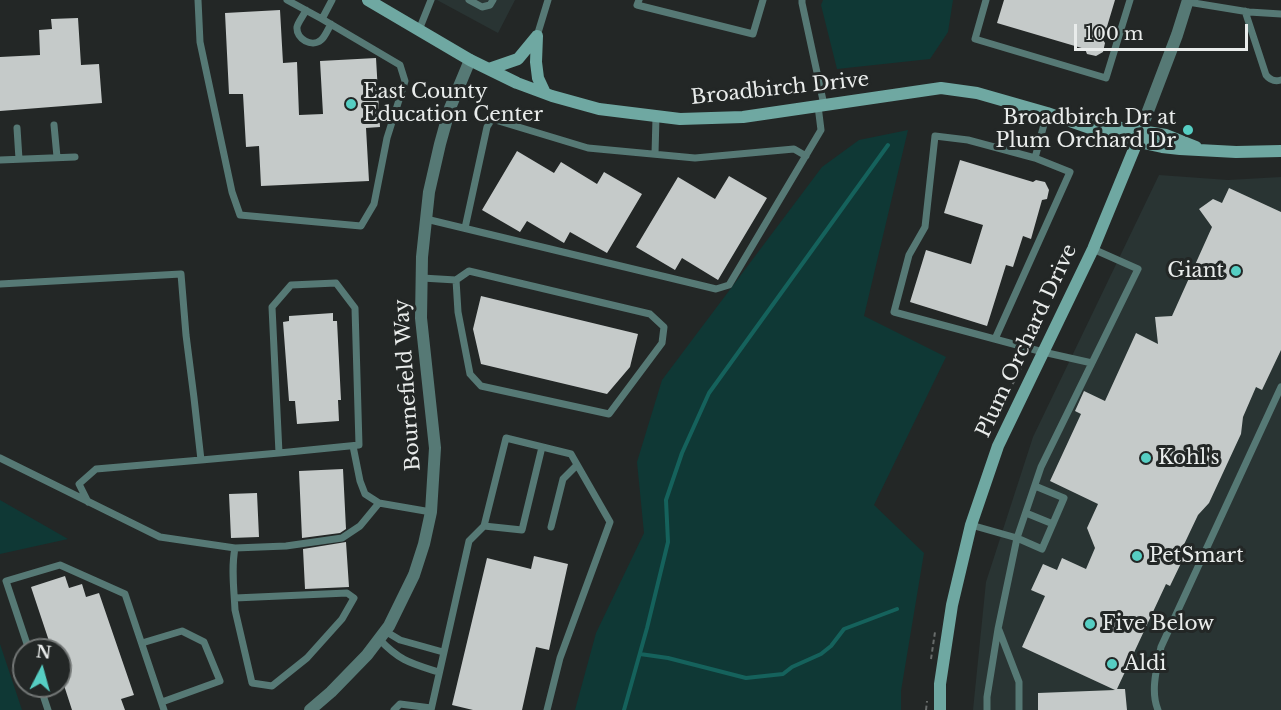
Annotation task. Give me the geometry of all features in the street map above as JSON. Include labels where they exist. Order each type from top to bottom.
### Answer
[{"type":"street","name":"Broadbirch Drive","points":[[368,0],[470,60],[517,83],[599,109],[680,119],[743,117],[941,88],[976,93],[1047,113],[1116,137],[1166,135],[1207,151],[1281,151]]},
{"type":"street","name":"Plum Orchard Drive","points":[[940,710],[940,684],[952,605],[971,525],[998,446],[1093,249],[1139,137],[1178,35],[1188,1]]},
{"type":"street","points":[[489,69],[518,58],[537,36]]},
{"type":"street","points":[[537,36],[538,78],[545,93]]},
{"type":"street","name":"Bournefield Way","points":[[310,710],[367,655],[389,626],[414,575],[424,544],[431,512],[435,448],[421,318],[422,257],[429,192],[440,144],[450,108],[470,60]]},
{"type":"lane","points":[[198,0],[200,42],[232,192],[240,215],[361,226],[374,204],[387,138],[405,81],[400,65],[287,0]]},
{"type":"lane","points":[[322,19],[332,0]]},
{"type":"lane","points":[[419,30],[431,0]]},
{"type":"lane","points":[[469,0],[482,7],[490,5],[493,0]]},
{"type":"lane","points":[[537,36],[548,0]]},
{"type":"lane","points":[[639,0],[638,5],[753,34],[763,0]]},
{"type":"lane","points":[[426,219],[716,289],[729,285],[821,130],[821,106],[802,0]]},
{"type":"lane","points":[[986,0],[975,39],[1106,78],[1130,0]]},
{"type":"lane","points":[[1188,1],[1245,11],[1281,14]]},
{"type":"lane","points":[[306,10],[297,27],[299,36],[306,42],[319,42],[331,24]]},
{"type":"lane","points":[[1245,11],[1266,75],[1270,80],[1276,82],[1281,80]]},
{"type":"lane","points":[[1035,158],[1047,113]]},
{"type":"lane","points":[[655,154],[656,117]]},
{"type":"lane","points":[[465,228],[487,128],[492,119],[588,148],[695,158],[794,149],[806,156]]},
{"type":"lane","points":[[54,125],[57,158]]},
{"type":"lane","points":[[17,128],[19,159]]},
{"type":"lane","points":[[995,339],[1070,172],[1035,158],[968,140],[935,136],[926,227],[909,255],[894,312],[1043,352],[1092,363]]},
{"type":"lane","points":[[0,160],[75,157]]},
{"type":"lane","points":[[987,710],[987,697],[1017,538],[1041,467],[1138,269],[1093,249]]},
{"type":"lane","points":[[422,278],[456,280],[469,272],[650,314],[664,327],[662,343],[609,414],[481,386],[470,374],[458,312],[456,280]]},
{"type":"lane","points":[[0,284],[181,274],[201,460]]},
{"type":"lane","points":[[88,502],[80,484],[96,469],[279,453],[358,445],[356,308],[336,283],[291,285],[272,306],[279,453]]},
{"type":"lane","points":[[1158,710],[1155,682],[1161,648],[1281,387]]},
{"type":"lane","points":[[393,710],[400,704],[431,709],[470,541],[484,526],[506,438],[571,454],[610,522],[560,657],[547,710]]},
{"type":"lane","points":[[353,446],[365,494],[379,503],[431,512]]},
{"type":"lane","points":[[484,526],[522,530],[542,447]]},
{"type":"lane","points":[[0,458],[160,537],[235,548],[286,546],[342,538],[360,526],[379,503]]},
{"type":"lane","points":[[551,527],[563,479],[577,465]]},
{"type":"lane","points":[[971,525],[1017,538],[1042,549],[1064,498],[1035,486]]},
{"type":"lane","points":[[1026,513],[1053,524]]},
{"type":"lane","points":[[235,548],[232,562],[235,598],[236,610],[252,683],[272,686],[307,658],[342,619],[354,598],[347,594],[235,598]]},
{"type":"lane","points":[[24,638],[6,581],[60,565],[125,594],[163,706],[219,681],[204,642],[182,631],[142,643]]},
{"type":"lane","points":[[999,629],[1019,682],[1019,710]]},
{"type":"lane","points":[[382,635],[443,651]]},
{"type":"lane","points":[[382,635],[391,652],[406,661],[438,672]]},
{"type":"shaded area","points":[[437,0],[515,0],[498,33]]},
{"type":"shaded area","points":[[823,0],[953,0],[948,32],[930,59],[837,69],[821,5]]},
{"type":"shaded area","points":[[908,130],[864,316],[946,357],[874,505],[924,553],[901,691],[901,710],[575,710],[596,633],[644,533],[637,462],[662,380],[822,167],[859,140]]},
{"type":"shaded area","points":[[1159,175],[1228,180],[1281,177],[1281,710],[973,710],[986,582],[1033,437]]},
{"type":"shaded area","points":[[0,500],[68,539],[0,554]]},
{"type":"shaded area","points":[[0,644],[12,680],[12,698],[18,698],[22,710],[0,710]]},
{"type":"building","points":[[1004,0],[1115,0],[1103,40],[1105,43],[1103,52],[1096,56],[1087,54],[1085,49],[997,23]]},
{"type":"building","name":"East County Education Center","points":[[280,10],[283,63],[297,62],[299,115],[323,114],[320,61],[376,58],[380,127],[366,128],[369,181],[261,186],[259,146],[246,147],[243,94],[229,94],[225,13]]},
{"type":"building","points":[[78,18],[81,65],[99,64],[102,103],[0,111],[0,57],[40,55],[39,30],[52,29],[51,19]]},
{"type":"building","points":[[517,151],[554,173],[561,162],[597,184],[604,172],[642,194],[607,253],[570,232],[564,243],[527,221],[520,232],[482,210]]},
{"type":"building","points":[[960,160],[1033,182],[1036,180],[1045,182],[1049,190],[1047,199],[1042,200],[1031,239],[1023,236],[1013,267],[1006,265],[987,326],[910,302],[926,250],[971,264],[983,225],[944,213]]},
{"type":"building","points":[[729,176],[767,198],[718,280],[682,258],[675,270],[636,247],[678,177],[715,199]]},
{"type":"building","points":[[1229,188],[1281,212],[1281,350],[1262,390],[1256,387],[1243,417],[1241,434],[1209,503],[1198,515],[1179,555],[1184,557],[1170,586],[1166,584],[1117,689],[1125,689],[1127,710],[1038,710],[1038,693],[1115,690],[1022,647],[1045,596],[1031,590],[1043,564],[1057,570],[1062,558],[1086,569],[1095,548],[1087,528],[1098,504],[1050,481],[1081,414],[1075,411],[1084,391],[1105,401],[1136,333],[1158,344],[1155,317],[1172,316],[1212,227],[1199,209],[1213,199],[1222,203]]},
{"type":"building","points":[[481,296],[638,334],[630,367],[607,394],[481,364],[473,329]]},
{"type":"building","points":[[333,313],[333,321],[337,321],[341,400],[338,400],[339,421],[297,424],[295,401],[289,401],[283,322],[289,321],[289,316]]},
{"type":"building","points":[[343,469],[346,529],[340,533],[302,538],[299,471]]},
{"type":"building","points":[[257,493],[259,537],[231,538],[229,494]]},
{"type":"building","points":[[346,542],[349,587],[305,589],[303,549]]},
{"type":"building","points":[[534,556],[568,564],[549,650],[536,647],[522,710],[473,710],[452,705],[487,558],[531,569]]},
{"type":"building","points":[[65,576],[69,588],[82,584],[86,597],[99,593],[134,695],[121,699],[125,710],[72,710],[68,698],[72,698],[72,638],[48,638],[31,587]]},
{"type":"waterway","points":[[624,710],[668,542],[666,500],[682,453],[709,393],[888,145]]},
{"type":"waterway","points":[[640,654],[668,658],[746,678],[783,674],[792,667],[821,654],[831,646],[844,629],[897,609]]},
{"type":"place","name":"East County Education Center","points":[[351,104]]},
{"type":"place","name":"Broadbirch Dr at Plum Orchard Dr","points":[[1188,130]]},
{"type":"place","name":"Giant","points":[[1236,271]]},
{"type":"place","name":"Kohl's","points":[[1146,458]]},
{"type":"place","name":"PetSmart","points":[[1137,556]]},
{"type":"place","name":"Five Below","points":[[1090,624]]},
{"type":"place","name":"Aldi","points":[[1112,664]]}]
